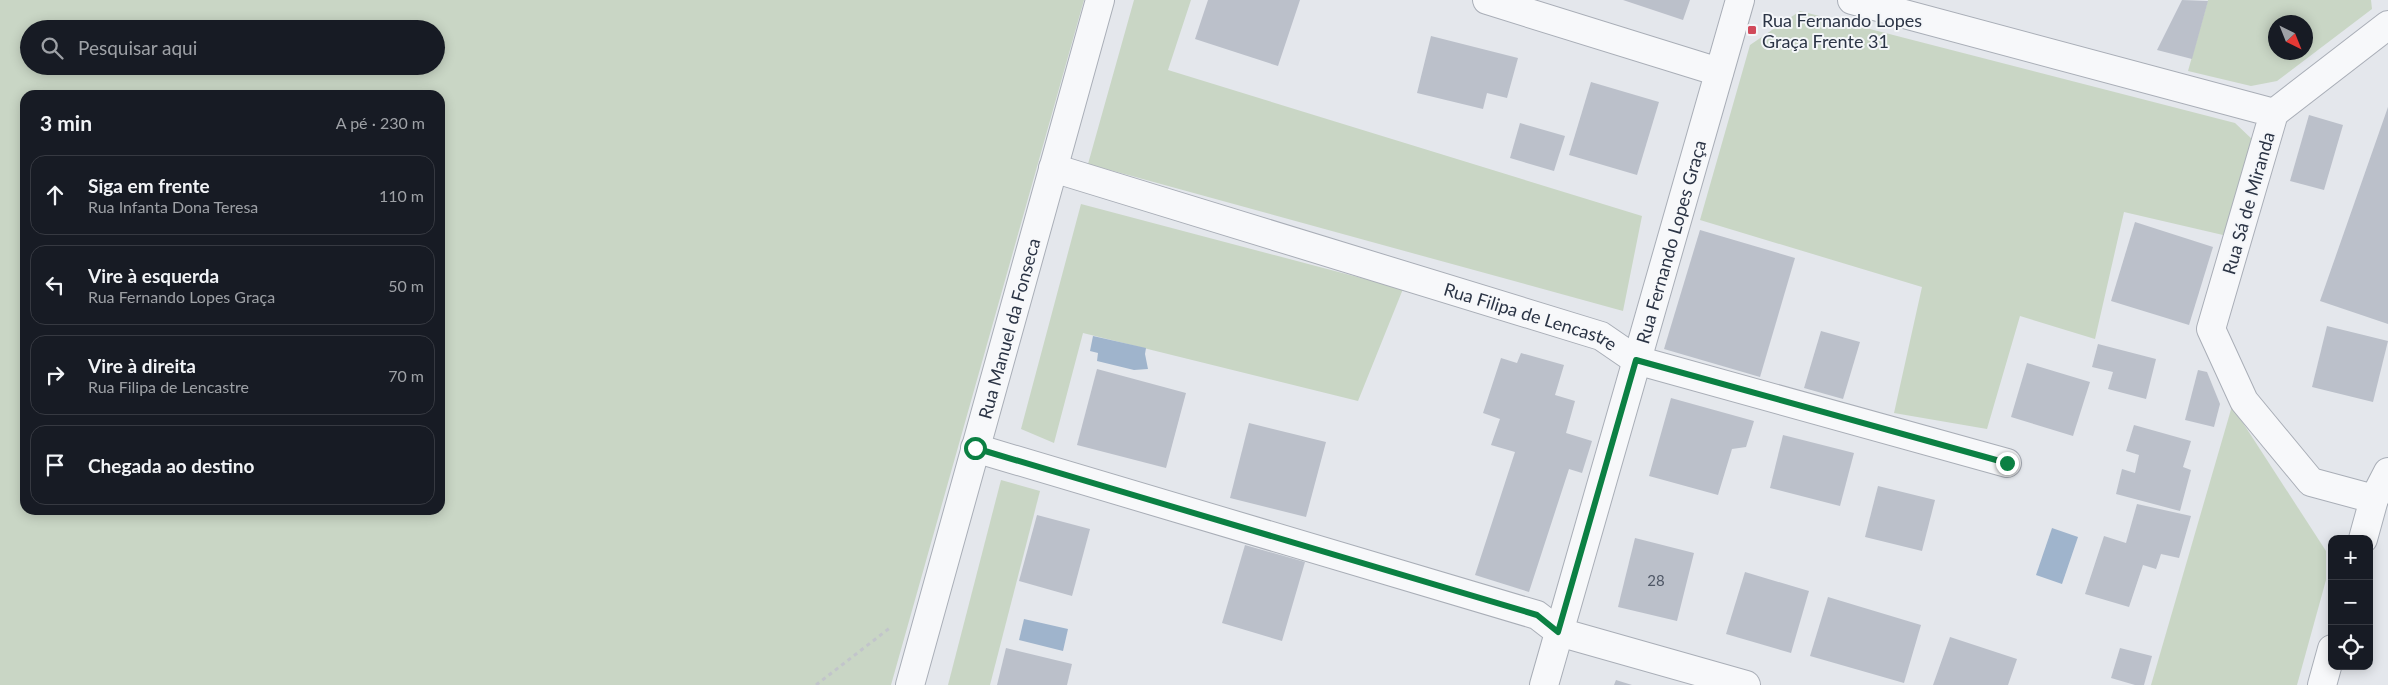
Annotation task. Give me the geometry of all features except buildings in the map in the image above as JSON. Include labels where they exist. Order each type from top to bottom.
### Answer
[{"type":"street","name":"Rua Manuel da Fonseca","points":[[910,685],[1100,0]]},
{"type":"street","points":[[1487,0],[1719,72]]},
{"type":"street","name":"Rua Fernando Lopes Graça","points":[[1544,685],[1740,0]]},
{"type":"street","name":"Rua Sá de Miranda","points":[[1852,0],[2274,113],[2211,328],[2244,400],[2311,482],[2374,499]]},
{"type":"street","points":[[2274,113],[2388,25]]},
{"type":"street","name":"Rua Filipa de Lencastre","points":[[1053,168],[1600,336],[1636,360],[2007,463]]},
{"type":"street","points":[[975,448],[1537,615],[1558,632],[1746,685]]},
{"type":"street","points":[[2364,535],[2374,499],[2388,472]]},
{"type":"street","points":[[2322,685],[2328,663]]},
{"type":"path","points":[[816,685],[936,593]]},
{"type":"green space","points":[[0,0],[1084,0],[891,685],[0,685]]},
{"type":"green space","points":[[1134,0],[1191,0],[1168,70],[1642,216],[1623,311],[1088,164]]},
{"type":"green space","points":[[2208,0],[2371,0],[2372,9],[2313,54],[2313,15],[2268,15],[2268,60],[2305,60],[2277,81],[2251,86],[2188,71]]},
{"type":"green space","points":[[1800,11],[2235,123],[2255,142],[2223,235],[2124,212],[2095,339],[2020,316],[1987,429],[1894,413],[1922,287],[1700,220],[1750,45]]},
{"type":"green space","points":[[1081,204],[1403,289],[1358,401],[1083,333],[1054,443],[1021,429]]},
{"type":"green space","points":[[2232,406],[2326,551],[2326,580],[2297,685],[2151,685]]},
{"type":"green space","points":[[1001,480],[1040,491],[990,685],[948,685]]},
{"type":"water","points":[[1093,336],[1146,348],[1145,354],[1148,369],[1134,370],[1097,361],[1098,353],[1090,351]]},
{"type":"water","points":[[2052,528],[2078,537],[2062,584],[2036,575]]},
{"type":"water","points":[[1024,619],[1068,629],[1063,651],[1019,640]]},
{"type":"place","name":"Rua Fernando Lopes Graça Frente 31","points":[[1752,30]]},
{"type":"route","points":[[975,448],[1537,615],[1558,632],[1636,360],[2007,463]]}]
